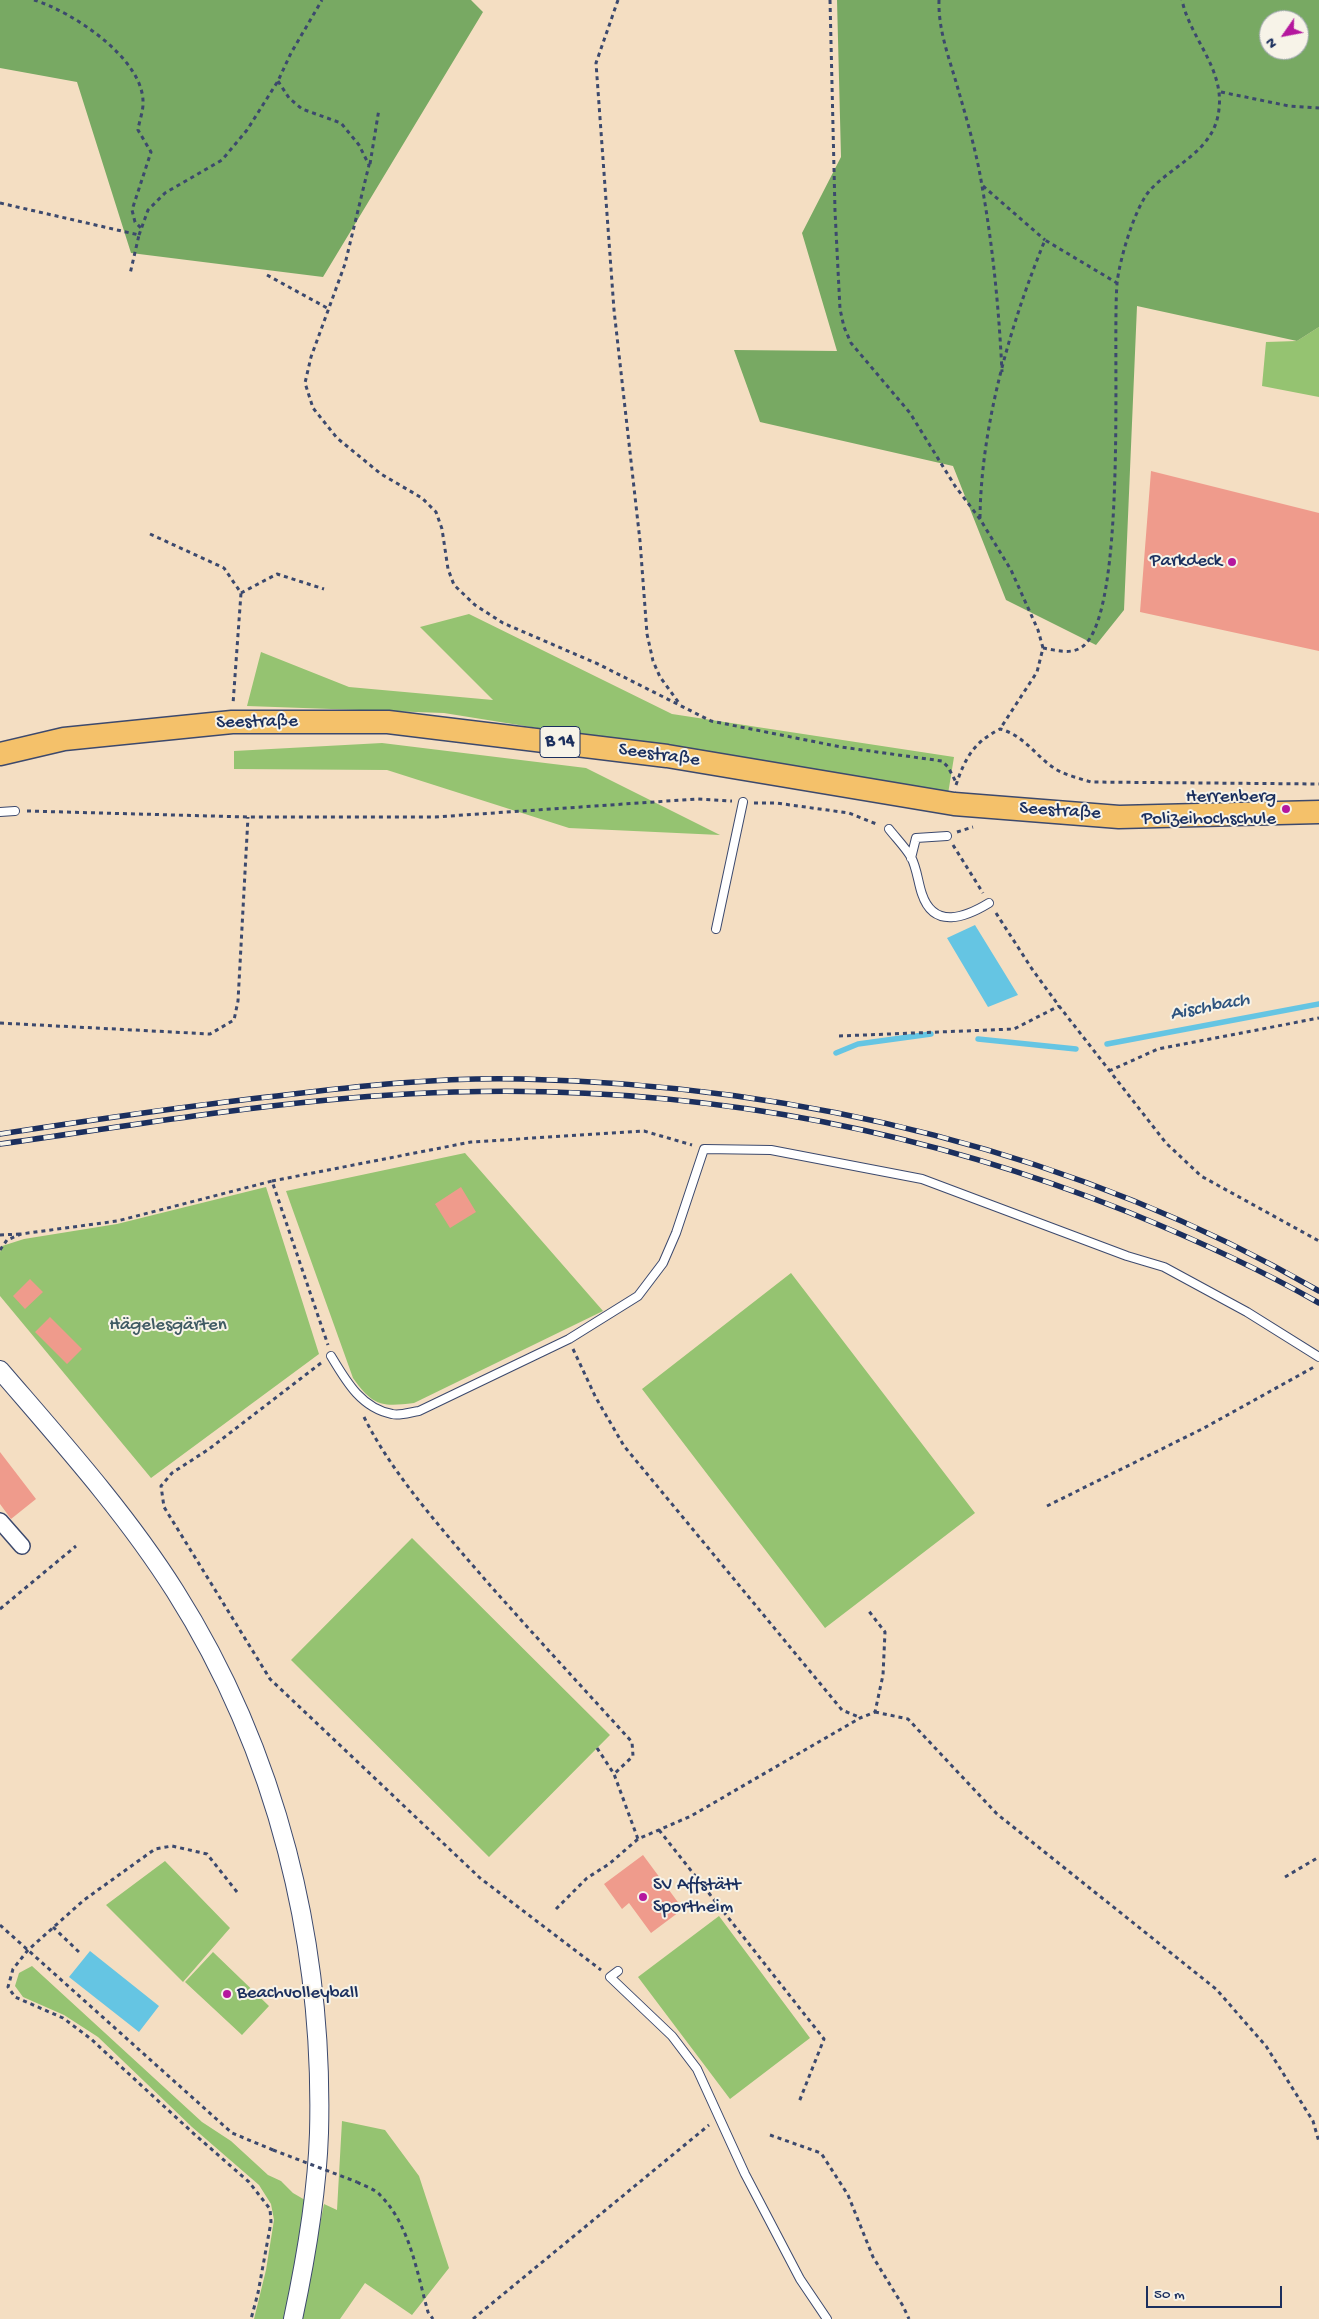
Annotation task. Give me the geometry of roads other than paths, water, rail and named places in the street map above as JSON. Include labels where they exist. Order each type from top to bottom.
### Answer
[{"type":"main road","name":"Seestraße","points":[[0,754],[64,739],[232,722],[388,722],[507,735],[1119,817],[1319,812]]},
{"type":"street","points":[[0,1370],[113,1505],[142,1542],[176,1592],[224,1678],[244,1722],[272,1798],[302,1912],[313,1988],[318,2042],[319,2135],[317,2169],[309,2234],[293,2319]]},
{"type":"street","points":[[0,1521],[22,1546]]},
{"type":"lane","points":[[716,929],[743,802]]},
{"type":"lane","points":[[0,812],[16,811]]},
{"type":"lane","points":[[889,829],[911,858],[923,897],[932,912],[948,918],[973,913],[990,903]]},
{"type":"lane","points":[[911,858],[916,838],[947,836]]},
{"type":"lane","points":[[331,1356],[348,1385],[371,1408],[393,1415],[419,1411],[569,1339],[638,1296],[663,1263],[676,1233],[704,1149],[771,1150],[922,1178],[1118,1253],[1164,1268],[1247,1312],[1319,1358]]},
{"type":"lane","points":[[618,1971],[610,1977],[672,2036],[697,2069],[744,2174],[800,2278],[827,2319]]},
{"type":"water","points":[[975,925],[1018,995],[988,1007],[947,938]]},
{"type":"water","points":[[90,1951],[159,2006],[139,2032],[69,1977]]},
{"type":"waterway","name":"Aischbach","points":[[1107,1044],[1319,1004]]},
{"type":"waterway","points":[[836,1053],[858,1044],[931,1034]]},
{"type":"waterway","points":[[978,1039],[1076,1049]]},
{"type":"railway","points":[[0,1134],[208,1104],[338,1089],[461,1079],[522,1079],[626,1084],[730,1095],[832,1112],[934,1135],[1034,1164],[1132,1200],[1227,1242],[1319,1291]]},
{"type":"railway","points":[[0,1144],[226,1112],[340,1099],[397,1095],[454,1092],[541,1092],[627,1096],[713,1104],[797,1117],[881,1134],[965,1156],[1047,1182],[1128,1212],[1201,1243],[1319,1303]]},
{"type":"place","name":"Parkdeck","points":[[1232,562]]},
{"type":"place","name":"Herrenberg Polizeihochschule","points":[[1286,809]]},
{"type":"place","name":"SV Affstätt Sportheim","points":[[643,1897]]},
{"type":"place","name":"Beachvolleyball","points":[[227,1994]]},
{"type":"park label","name":"Hägelesgärten","points":[[168,1326]]}]
